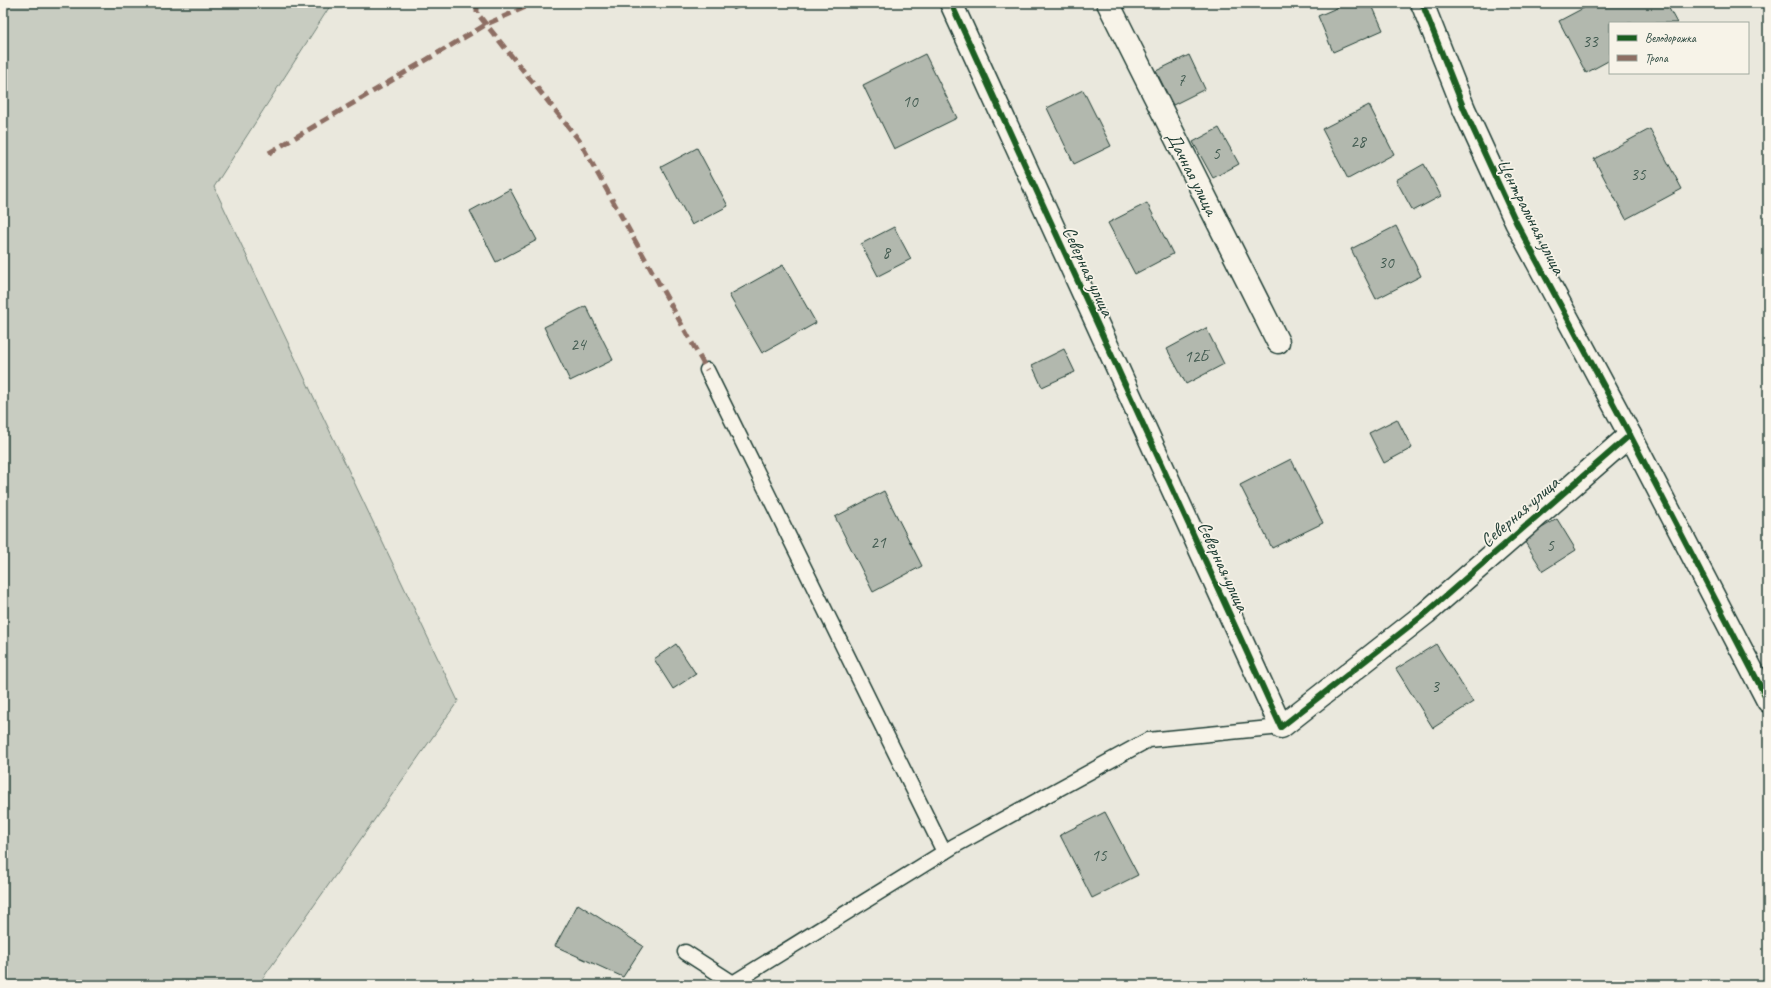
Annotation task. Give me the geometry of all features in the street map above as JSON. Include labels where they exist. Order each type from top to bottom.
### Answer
[{"type":"street","name":"Северная улица","points":[[951,3],[1281,727],[1426,613],[1630,435]]},
{"type":"street","name":"Дачная улица","points":[[1108,3],[1278,342]]},
{"type":"street","name":"Центральная улица","points":[[1422,3],[1464,109],[1516,222],[1630,435],[1768,701]]},
{"type":"lane","points":[[707,370],[944,852]]},
{"type":"lane","points":[[685,952],[732,982],[944,852],[1148,740],[1281,727]]},
{"type":"shaded area","points":[[3,3],[332,3],[214,187],[458,701],[258,985],[3,985]]},
{"type":"building","points":[[730,3],[750,3],[733,10]]},
{"type":"building","points":[[1348,3],[1371,3],[1383,30],[1333,52],[1318,16]]},
{"type":"building","points":[[1593,3],[1666,3],[1676,22],[1609,22],[1609,61],[1586,73],[1559,21]]},
{"type":"building","points":[[925,54],[957,118],[894,149],[863,85]]},
{"type":"building","points":[[1189,55],[1205,89],[1173,105],[1156,71]]},
{"type":"building","points":[[1083,90],[1111,146],[1074,164],[1047,108]]},
{"type":"building","points":[[1369,105],[1394,154],[1348,179],[1322,129]]},
{"type":"building","points":[[1219,128],[1239,164],[1213,178],[1193,142]]},
{"type":"building","points":[[1650,129],[1682,189],[1626,219],[1594,159]]},
{"type":"building","points":[[697,148],[728,206],[692,225],[661,167]]},
{"type":"building","points":[[1424,164],[1441,196],[1413,211],[1396,180]]},
{"type":"building","points":[[510,189],[537,240],[496,262],[470,211]]},
{"type":"building","points":[[1147,203],[1173,254],[1135,274],[1108,223]]},
{"type":"building","points":[[1396,226],[1421,276],[1376,299],[1351,249]]},
{"type":"building","points":[[894,227],[911,259],[878,276],[861,244]]},
{"type":"building","points":[[783,265],[816,323],[762,353],[729,295]]},
{"type":"building","points":[[586,306],[613,360],[570,381],[544,327]]},
{"type":"building","points":[[1206,328],[1224,364],[1186,384],[1167,349]]},
{"type":"building","points":[[1064,349],[1075,372],[1042,387],[1032,365]]},
{"type":"building","points":[[1397,419],[1412,448],[1384,463],[1369,433]]},
{"type":"building","points":[[1291,459],[1323,523],[1272,548],[1240,485]]},
{"type":"building","points":[[884,491],[922,566],[873,592],[835,517]]},
{"type":"building","points":[[1557,519],[1576,550],[1543,571],[1523,539]]},
{"type":"building","points":[[676,644],[696,674],[673,689],[654,659]]},
{"type":"building","points":[[1436,644],[1473,702],[1433,728],[1396,669]]},
{"type":"building","points":[[1105,812],[1138,875],[1092,898],[1060,835]]},
{"type":"building","points":[[578,904],[643,946],[623,977],[555,946]]},
{"type":"marked path","points":[[477,3],[477,13],[579,140],[707,370]]},
{"type":"marked path","points":[[269,153],[487,24],[535,3]]},
{"type":"cycle path","points":[[951,3],[1281,727],[1426,613],[1630,435]]},
{"type":"cycle path","points":[[1422,3],[1464,109],[1516,222],[1630,435],[1768,701]]}]
